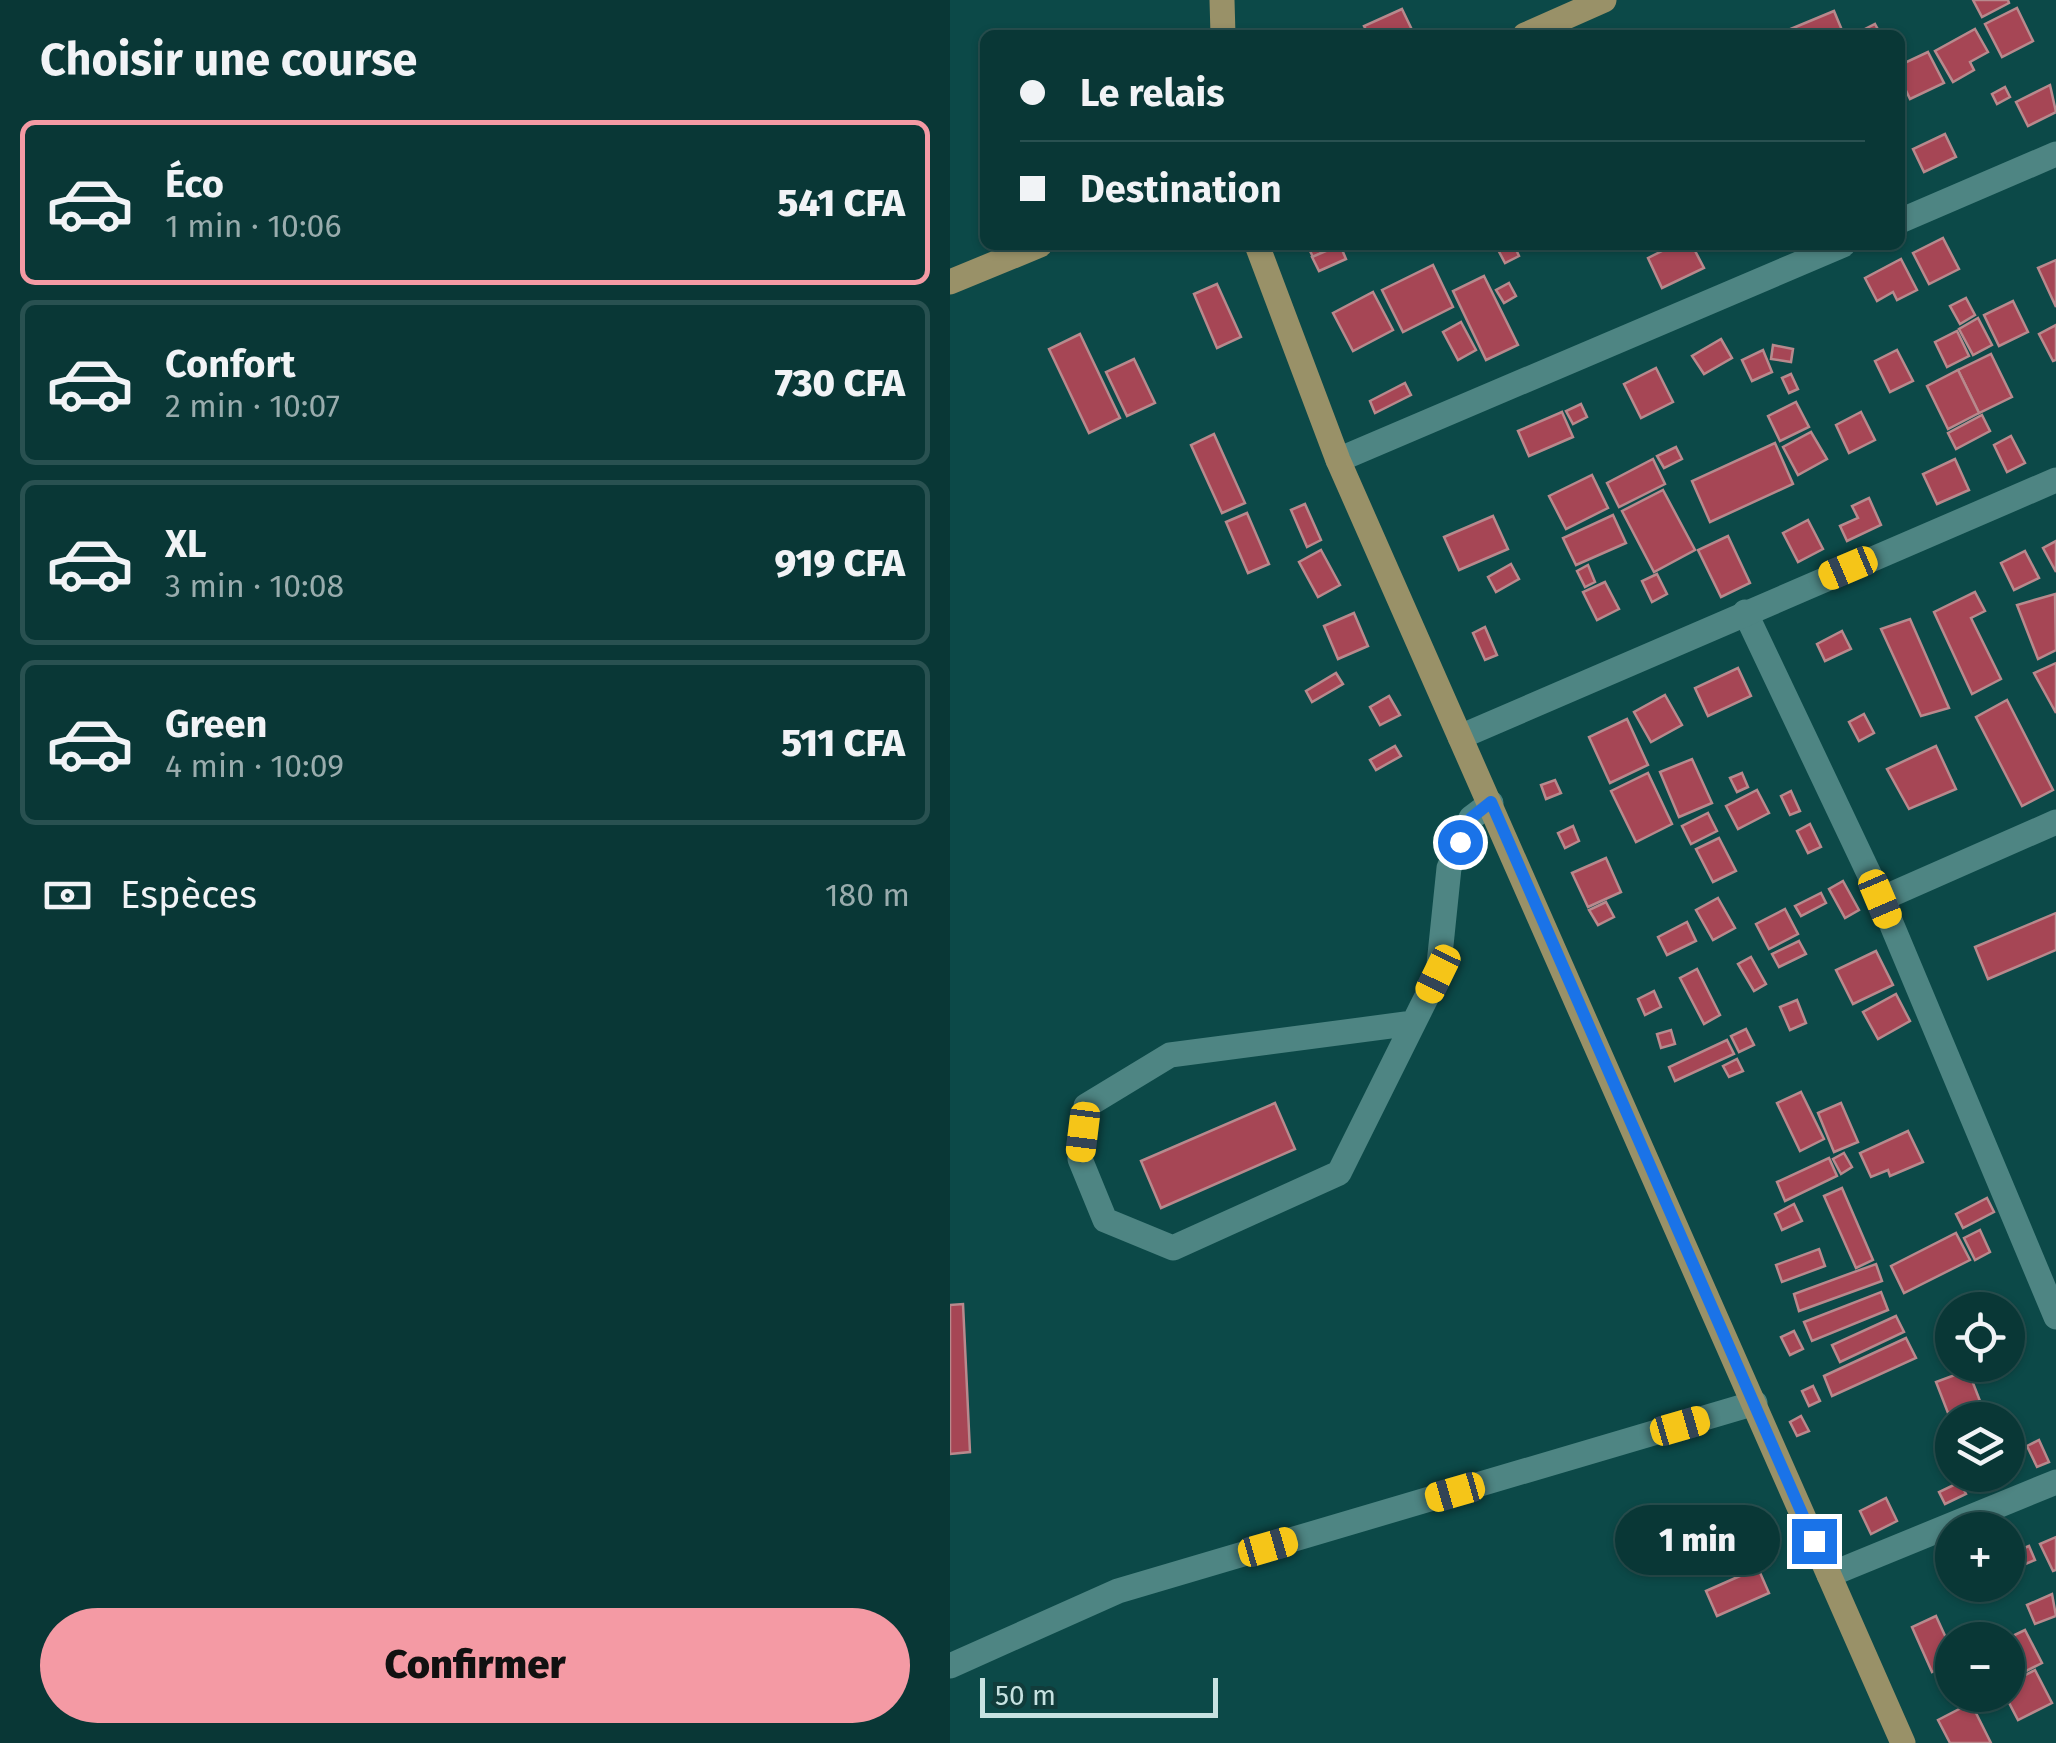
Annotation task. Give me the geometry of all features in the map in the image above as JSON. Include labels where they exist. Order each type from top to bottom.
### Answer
[{"type":"main road","points":[[1222,0],[1223,30]]},
{"type":"main road","points":[[1536,30],[1604,0]]},
{"type":"main road","points":[[950,282],[1028,250]]},
{"type":"main road","points":[[1259,250],[1338,460],[1904,1743]]},
{"type":"street","points":[[1905,219],[2056,154]]},
{"type":"street","points":[[1338,460],[1831,250]]},
{"type":"street","points":[[1460,737],[2056,480]]},
{"type":"street","points":[[1745,612],[1880,899],[2056,1316]]},
{"type":"street","points":[[1414,1023],[1170,1055],[1086,1106],[1080,1159],[1106,1220],[1173,1248],[1339,1173],[1414,1023],[1438,974],[1450,868],[1471,818],[1491,802]]},
{"type":"street","points":[[1880,899],[2056,822]]},
{"type":"street","points":[[950,1666],[1118,1591],[1754,1403]]},
{"type":"street","points":[[1829,1575],[2056,1482]]},
{"type":"street","points":[[950,1682],[976,1654]]},
{"type":"building","points":[[1973,0],[2008,0],[2009,3],[1982,17]]},
{"type":"building","points":[[2017,8],[2033,41],[2002,57],[1985,24]]},
{"type":"building","points":[[1402,9],[1412,30],[1366,30],[1364,26]]},
{"type":"building","points":[[1834,11],[1842,30],[1788,30]]},
{"type":"building","points":[[1975,29],[1988,52],[1970,62],[1974,70],[1953,82],[1935,51]]},
{"type":"building","points":[[1928,52],[1944,83],[1910,99],[1905,88],[1905,63]]},
{"type":"building","points":[[2050,85],[2056,112],[2028,126],[2016,102]]},
{"type":"building","points":[[2005,87],[2010,97],[1997,104],[1992,94]]},
{"type":"building","points":[[1945,134],[1956,157],[1924,172],[1913,149]]},
{"type":"building","points":[[1943,238],[1959,269],[1929,284],[1913,253]]},
{"type":"building","points":[[1310,250],[1328,250],[1313,257]]},
{"type":"building","points":[[1328,250],[1342,250],[1346,259],[1319,271],[1312,257]]},
{"type":"building","points":[[1498,250],[1516,250],[1519,256],[1505,263]]},
{"type":"building","points":[[1664,250],[1695,250],[1704,268],[1662,288],[1648,258]]},
{"type":"building","points":[[1901,259],[1917,290],[1897,300],[1893,292],[1877,301],[1865,278]]},
{"type":"building","points":[[2056,260],[2056,307],[2038,268]]},
{"type":"building","points":[[1433,265],[1453,307],[1403,332],[1382,290]]},
{"type":"building","points":[[1484,276],[1518,345],[1486,360],[1453,291]]},
{"type":"building","points":[[1509,283],[1516,296],[1504,303],[1496,290]]},
{"type":"building","points":[[1217,284],[1241,337],[1217,348],[1194,294]]},
{"type":"building","points":[[1373,292],[1393,330],[1353,351],[1333,313]]},
{"type":"building","points":[[1966,298],[1975,315],[1960,324],[1950,306]]},
{"type":"building","points":[[2013,301],[2028,332],[1999,346],[1984,315]]},
{"type":"building","points":[[1978,318],[1992,345],[1973,355],[1959,329]]},
{"type":"building","points":[[1461,322],[1476,350],[1458,360],[1443,332]]},
{"type":"building","points":[[2056,325],[2056,360],[2053,361],[2039,334]]},
{"type":"building","points":[[1957,331],[1969,356],[1947,367],[1935,342]]},
{"type":"building","points":[[1080,334],[1120,418],[1089,433],[1049,349]]},
{"type":"building","points":[[1721,339],[1732,358],[1704,374],[1692,356]]},
{"type":"building","points":[[1773,345],[1793,349],[1791,362],[1771,359]]},
{"type":"building","points":[[1763,350],[1772,372],[1752,381],[1742,360]]},
{"type":"building","points":[[1897,350],[1913,381],[1890,392],[1875,361]]},
{"type":"building","points":[[1991,354],[2012,397],[1979,413],[1958,370]]},
{"type":"building","points":[[1134,359],[1155,403],[1127,416],[1106,372]]},
{"type":"building","points":[[1656,368],[1673,402],[1641,418],[1624,384]]},
{"type":"building","points":[[1958,370],[1979,413],[1948,429],[1927,386]]},
{"type":"building","points":[[1791,374],[1798,389],[1789,393],[1782,378]]},
{"type":"building","points":[[1405,383],[1411,395],[1375,413],[1370,401]]},
{"type":"building","points":[[1796,402],[1809,427],[1780,441],[1768,416]]},
{"type":"building","points":[[1581,404],[1587,417],[1573,424],[1566,411]]},
{"type":"building","points":[[1562,412],[1573,437],[1529,456],[1518,431]]},
{"type":"building","points":[[1861,412],[1875,440],[1849,453],[1836,425]]},
{"type":"building","points":[[1982,415],[1990,431],[1956,449],[1948,433]]},
{"type":"building","points":[[1811,432],[1827,459],[1798,475],[1783,447]]},
{"type":"building","points":[[1214,434],[1245,503],[1222,513],[1191,445]]},
{"type":"building","points":[[2011,436],[2025,463],[2007,472],[1994,445]]},
{"type":"building","points":[[1775,443],[1793,484],[1710,522],[1692,481]]},
{"type":"building","points":[[1676,447],[1682,459],[1664,468],[1657,456]]},
{"type":"building","points":[[1653,459],[1665,484],[1619,507],[1607,483]]},
{"type":"building","points":[[1955,459],[1969,490],[1937,504],[1923,474]]},
{"type":"building","points":[[1592,475],[1608,508],[1566,529],[1549,496]]},
{"type":"building","points":[[1663,490],[1695,550],[1654,572],[1622,511]]},
{"type":"building","points":[[1869,498],[1881,525],[1847,541],[1840,526],[1858,518],[1852,506]]},
{"type":"building","points":[[1305,504],[1321,540],[1307,547],[1291,510]]},
{"type":"building","points":[[1247,513],[1269,564],[1248,573],[1226,522]]},
{"type":"building","points":[[1613,515],[1626,543],[1576,565],[1563,538]]},
{"type":"building","points":[[1493,516],[1508,549],[1459,570],[1444,537]]},
{"type":"building","points":[[1808,520],[1823,549],[1798,562],[1783,533]]},
{"type":"building","points":[[1728,536],[1750,583],[1721,597],[1698,550]]},
{"type":"building","points":[[2056,541],[2056,572],[2043,548]]},
{"type":"building","points":[[1321,550],[1340,585],[1318,597],[1299,562]]},
{"type":"building","points":[[2025,551],[2039,578],[2014,590],[2001,563]]},
{"type":"building","points":[[1511,564],[1519,579],[1496,592],[1488,577]]},
{"type":"building","points":[[1588,565],[1595,582],[1585,587],[1577,571]]},
{"type":"building","points":[[1657,574],[1667,594],[1652,602],[1642,581]]},
{"type":"building","points":[[1605,582],[1619,609],[1597,620],[1583,592]]},
{"type":"building","points":[[1975,592],[1985,611],[1971,618],[2001,679],[1972,694],[1934,612]]},
{"type":"building","points":[[2055,594],[2056,650],[2038,659],[2017,605]]},
{"type":"building","points":[[1354,613],[1368,646],[1338,659],[1324,626]]},
{"type":"building","points":[[1910,619],[1949,708],[1921,716],[1881,629]]},
{"type":"building","points":[[1485,627],[1497,655],[1485,660],[1473,633]]},
{"type":"building","points":[[1842,631],[1851,649],[1825,661],[1817,644]]},
{"type":"building","points":[[2056,663],[2056,713],[2034,673]]},
{"type":"building","points":[[1738,668],[1751,696],[1708,716],[1695,688]]},
{"type":"building","points":[[1336,673],[1343,684],[1312,702],[1306,691]]},
{"type":"building","points":[[1665,695],[1682,725],[1651,742],[1634,712]]},
{"type":"building","points":[[1389,696],[1400,715],[1380,725],[1370,707]]},
{"type":"building","points":[[2007,700],[2053,790],[2022,806],[1976,717]]},
{"type":"building","points":[[1864,714],[1874,733],[1859,741],[1849,722]]},
{"type":"building","points":[[1627,719],[1648,765],[1610,783],[1589,737]]},
{"type":"building","points":[[1395,746],[1401,756],[1376,770],[1370,760]]},
{"type":"building","points":[[1936,746],[1956,789],[1909,809],[1887,769]]},
{"type":"building","points":[[1692,759],[1712,803],[1679,817],[1660,772]]},
{"type":"building","points":[[1648,773],[1672,824],[1636,842],[1611,791]]},
{"type":"building","points":[[1742,773],[1748,787],[1737,792],[1730,778]]},
{"type":"building","points":[[1555,780],[1561,793],[1546,799],[1541,785]]},
{"type":"building","points":[[1757,790],[1769,813],[1738,829],[1726,806]]},
{"type":"building","points":[[1791,791],[1800,811],[1790,815],[1781,796]]},
{"type":"building","points":[[1708,813],[1717,831],[1691,844],[1682,826]]},
{"type":"building","points":[[1810,824],[1821,847],[1808,853],[1797,831]]},
{"type":"building","points":[[1573,826],[1579,841],[1565,848],[1558,833]]},
{"type":"building","points":[[1719,838],[1736,871],[1713,882],[1696,849]]},
{"type":"building","points":[[1606,858],[1621,892],[1588,907],[1572,873]]},
{"type":"building","points":[[1843,881],[1859,910],[1845,918],[1829,889]]},
{"type":"building","points":[[1821,893],[1826,903],[1801,916],[1795,906]]},
{"type":"building","points":[[1718,898],[1735,928],[1713,940],[1696,910]]},
{"type":"building","points":[[1606,902],[1614,917],[1598,925],[1589,910]]},
{"type":"building","points":[[1785,909],[1798,934],[1769,949],[1756,924]]},
{"type":"building","points":[[2056,913],[2056,950],[1988,979],[1975,947]]},
{"type":"building","points":[[1687,922],[1696,941],[1667,955],[1658,937]]},
{"type":"building","points":[[1799,941],[1806,954],[1779,967],[1772,954]]},
{"type":"building","points":[[1876,951],[1893,985],[1853,1004],[1836,970]]},
{"type":"building","points":[[1751,957],[1766,984],[1754,991],[1738,964]]},
{"type":"building","points":[[1697,969],[1720,1015],[1704,1024],[1680,978]]},
{"type":"building","points":[[1654,991],[1661,1007],[1645,1015],[1638,999]]},
{"type":"building","points":[[1896,994],[1910,1021],[1878,1039],[1863,1012]]},
{"type":"building","points":[[1797,1000],[1806,1023],[1790,1030],[1780,1007]]},
{"type":"building","points":[[1746,1029],[1754,1045],[1739,1052],[1731,1036]]},
{"type":"building","points":[[1671,1030],[1675,1044],[1661,1048],[1657,1034]]},
{"type":"building","points":[[1727,1040],[1734,1054],[1675,1081],[1669,1067]]},
{"type":"building","points":[[1737,1059],[1743,1071],[1729,1077],[1723,1066]]},
{"type":"building","points":[[1801,1092],[1824,1139],[1800,1151],[1777,1103]]},
{"type":"building","points":[[1275,1103],[1295,1149],[1161,1208],[1141,1161]]},
{"type":"building","points":[[1841,1103],[1858,1142],[1834,1152],[1818,1113]]},
{"type":"building","points":[[1908,1131],[1923,1162],[1890,1176],[1888,1170],[1871,1177],[1860,1153]]},
{"type":"building","points":[[1844,1153],[1852,1167],[1841,1174],[1833,1159]]},
{"type":"building","points":[[1829,1158],[1837,1176],[1785,1201],[1777,1182]]},
{"type":"building","points":[[1842,1188],[1873,1260],[1856,1268],[1824,1196]]},
{"type":"building","points":[[1987,1198],[1994,1212],[1963,1228],[1956,1214]]},
{"type":"building","points":[[1794,1204],[1802,1221],[1782,1230],[1775,1214]]},
{"type":"building","points":[[1980,1230],[1990,1252],[1975,1260],[1964,1238]]},
{"type":"building","points":[[1956,1233],[1970,1260],[1904,1293],[1891,1266]]},
{"type":"building","points":[[1819,1249],[1825,1266],[1782,1282],[1776,1265]]},
{"type":"building","points":[[1876,1264],[1882,1281],[1799,1311],[1794,1294]]},
{"type":"building","points":[[1881,1292],[1888,1310],[1812,1341],[1804,1322]]},
{"type":"building","points":[[963,1304],[970,1452],[950,1454],[950,1305]]},
{"type":"building","points":[[1896,1316],[1904,1332],[1840,1362],[1832,1345]]},
{"type":"building","points":[[1794,1331],[1803,1349],[1790,1355],[1781,1337]]},
{"type":"building","points":[[1906,1338],[1916,1358],[1832,1396],[1824,1376]]},
{"type":"building","points":[[1936,1382],[1973,1382],[1980,1401],[1977,1402],[1944,1402]]},
{"type":"building","points":[[1813,1386],[1820,1401],[1809,1406],[1802,1391]]},
{"type":"building","points":[[1801,1416],[1809,1431],[1797,1436],[1790,1422]]},
{"type":"building","points":[[2039,1440],[2049,1462],[2037,1467],[2027,1446]]},
{"type":"building","points":[[1939,1492],[1965,1492],[1966,1494],[1945,1504]]},
{"type":"building","points":[[1886,1498],[1897,1521],[1871,1534],[1860,1511]]},
{"type":"building","points":[[2056,1537],[2056,1570],[2053,1571],[2040,1544]]},
{"type":"building","points":[[2029,1546],[2035,1560],[2025,1564],[2025,1548]]},
{"type":"building","points":[[1758,1568],[1769,1593],[1717,1616],[1706,1591]]},
{"type":"building","points":[[2052,1594],[2056,1616],[2035,1624],[2027,1605]]},
{"type":"building","points":[[1936,1616],[1939,1622],[1935,1622],[1932,1672],[1912,1627]]},
{"type":"building","points":[[2025,1630],[2042,1663],[2025,1672]]},
{"type":"building","points":[[2035,1670],[2052,1703],[2018,1720],[2014,1712],[2025,1712],[2025,1675]]},
{"type":"building","points":[[1954,1712],[1976,1712],[1991,1743],[1950,1743],[1938,1720]]},
{"type":"route","points":[[1460,842],[1471,818],[1491,802],[1814,1541]]}]
